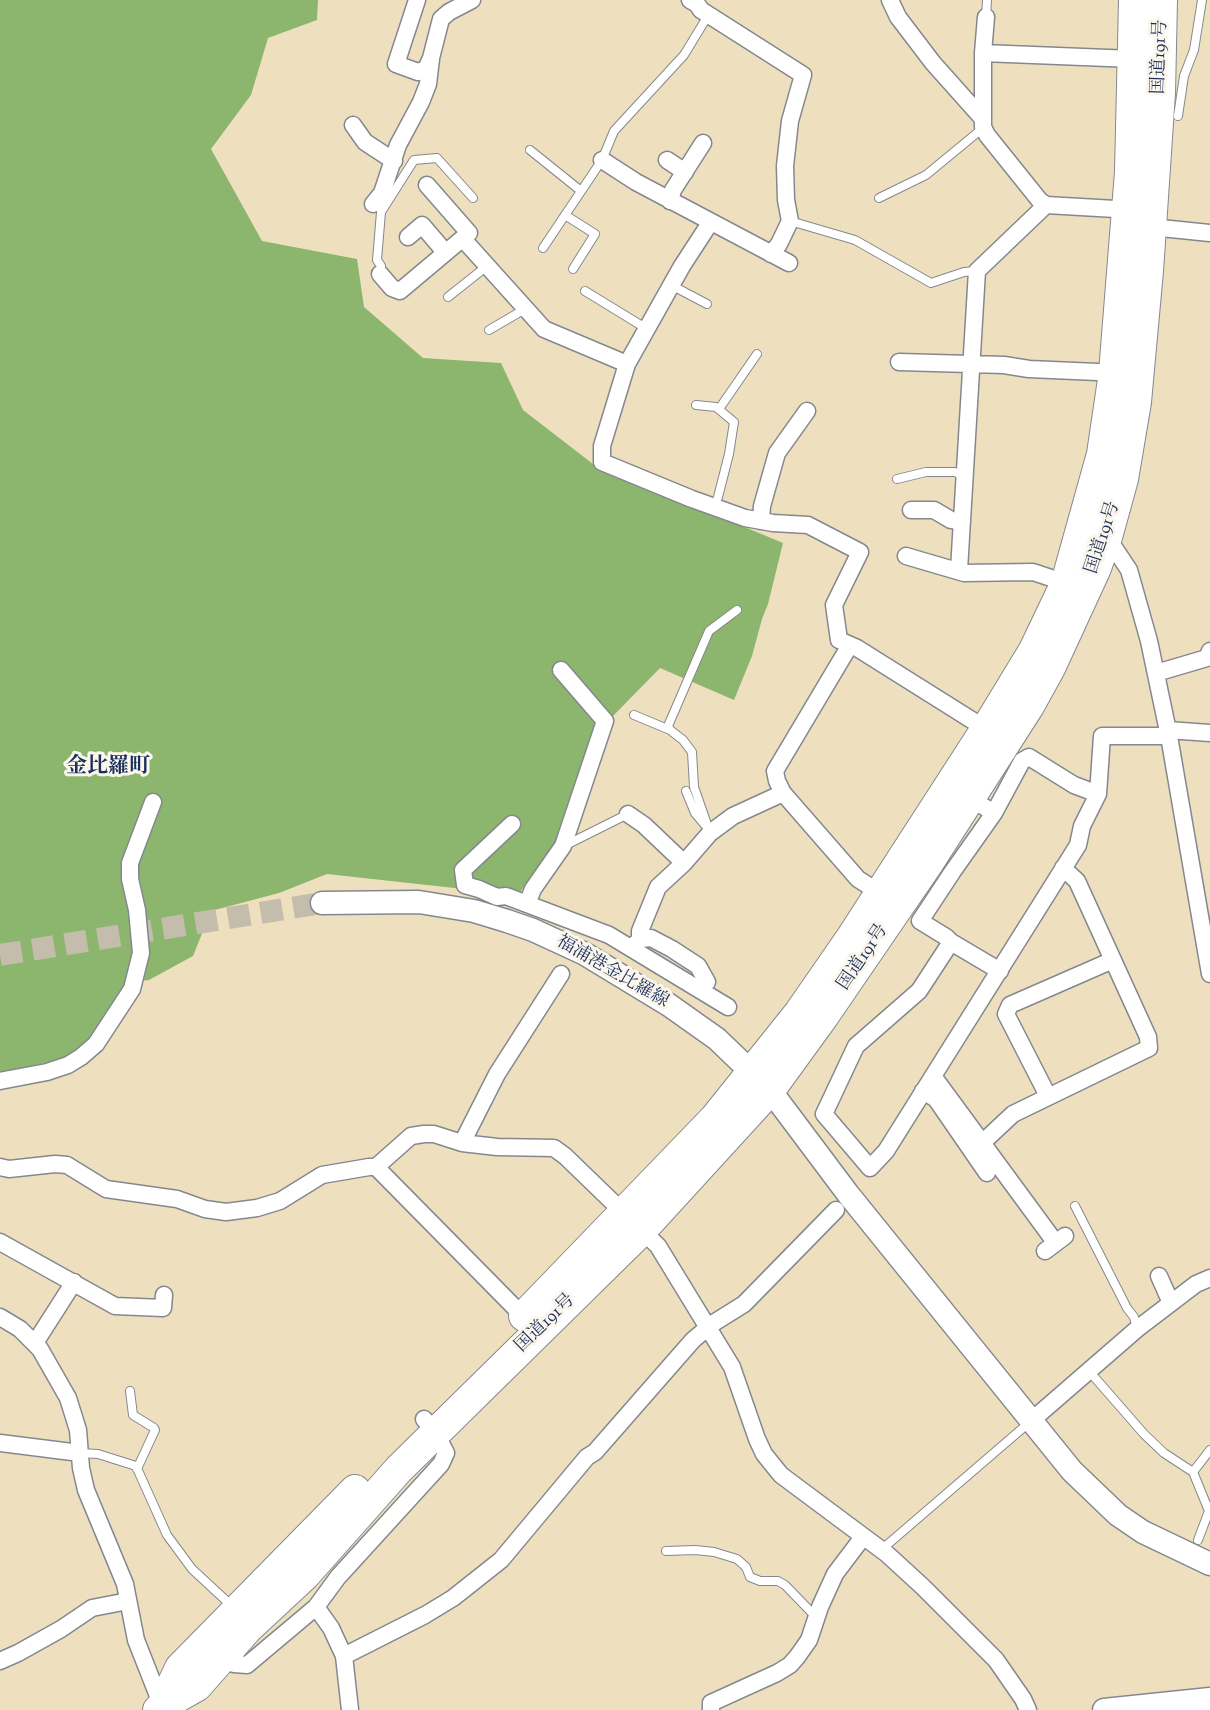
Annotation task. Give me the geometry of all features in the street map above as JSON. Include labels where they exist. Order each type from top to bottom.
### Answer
[{"type":"highway","name":"国道191号","points":[[1134,0],[1133,60],[1143,216]]},
{"type":"highway","name":"国道191号","points":[[761,1081],[799,1013],[880,893],[1034,650],[1066,583],[1123,479],[1135,411],[1126,373],[1143,216],[1171,93],[1162,0]]},
{"type":"highway","name":"国道191号","points":[[161,1708],[180,1668],[236,1610],[430,1425],[633,1222],[715,1118],[761,1081],[823,1017],[929,862],[982,806],[1029,706],[1081,604],[1095,532]]},
{"type":"highway","name":"国道191号","points":[[161,1708],[197,1686],[247,1629],[305,1575],[399,1468],[430,1425]]},
{"type":"street","points":[[417,0],[396,64],[418,72],[426,69],[431,58]]},
{"type":"street","points":[[378,206],[402,136],[428,84],[431,58],[441,19],[472,0]]},
{"type":"street","points":[[690,0],[709,15],[803,75],[790,121],[785,166],[786,200],[790,221],[780,244],[771,254]]},
{"type":"street","points":[[890,0],[898,17],[983,123],[1040,201],[1046,205],[1143,216],[1210,233]]},
{"type":"street","points":[[983,123],[983,53],[986,17]]},
{"type":"street","points":[[983,53],[1133,60]]},
{"type":"street","points":[[353,125],[365,142],[394,161]]},
{"type":"street","points":[[670,201],[673,190],[703,142]]},
{"type":"street","points":[[602,160],[670,201],[789,263]]},
{"type":"street","points":[[667,160],[685,172]]},
{"type":"street","points":[[380,274],[392,288],[400,291],[469,233],[427,185]]},
{"type":"street","points":[[959,570],[977,271],[1046,205]]},
{"type":"street","points":[[710,223],[671,285],[627,364],[602,446],[602,462],[745,518],[808,525],[860,552],[834,604],[839,640],[986,729]]},
{"type":"street","points":[[408,237],[422,225],[445,252]]},
{"type":"street","points":[[463,238],[537,324],[552,333],[627,364]]},
{"type":"street","points":[[899,362],[1126,373]]},
{"type":"street","points":[[760,521],[777,453],[807,411]]},
{"type":"street","points":[[911,510],[934,510],[951,520],[962,522]]},
{"type":"street","points":[[1095,532],[1129,570],[1156,673],[1210,974]]},
{"type":"street","points":[[906,556],[964,573],[1033,572],[1066,583]]},
{"type":"street","points":[[850,645],[775,771],[783,794],[858,879],[880,893]]},
{"type":"street","points":[[1156,673],[1207,658],[1210,651]]},
{"type":"street","points":[[527,904],[533,889],[562,846],[605,721],[561,670]]},
{"type":"street","points":[[951,942],[919,991],[856,1046],[824,1114],[870,1168],[886,1151],[1078,845],[1082,826],[1098,794],[1102,736],[1210,733]]},
{"type":"street","points":[[1000,971],[920,921],[953,871],[982,806],[1022,760],[1029,757],[1074,785],[1098,794]]},
{"type":"street","points":[[635,944],[658,887],[684,863],[710,833],[733,816],[783,794]]},
{"type":"street","points":[[0,1081],[47,1072],[68,1065],[81,1057],[96,1044],[132,989],[141,953],[138,919],[130,879],[130,863],[153,802]]},
{"type":"street","points":[[628,814],[644,825],[684,863]]},
{"type":"street","points":[[512,824],[463,870],[465,885],[497,897],[506,896],[635,944],[662,968],[725,1005],[719,992],[707,982],[669,962],[662,968],[644,990]]},
{"type":"street","points":[[982,1143],[1013,1114],[1149,1048],[1148,1037],[1077,881],[1063,868]]},
{"type":"street","name":"福浦港金比羅線","points":[[322,903],[419,902],[474,911],[533,930],[585,954],[717,1039],[761,1081],[848,1194],[1072,1471],[1096,1496],[1126,1521],[1169,1546],[1210,1564]]},
{"type":"street","points":[[635,944],[651,939],[672,949],[698,966],[707,982]]},
{"type":"street","points":[[1048,1096],[1006,1014],[1010,1005],[1113,960]]},
{"type":"street","points":[[462,1143],[497,1074],[561,974]]},
{"type":"street","points":[[933,1076],[1055,1243]]},
{"type":"street","points":[[923,1091],[936,1099],[987,1173]]},
{"type":"street","points":[[0,1167],[9,1169],[55,1164],[67,1165],[106,1189],[177,1199],[205,1209],[226,1212],[257,1208],[280,1201],[322,1175],[376,1167],[411,1136],[434,1134],[462,1143],[498,1147],[554,1148],[658,1246],[732,1367],[764,1454],[781,1475],[881,1550],[923,1587],[996,1660],[1028,1710]]},
{"type":"street","points":[[376,1167],[531,1324]]},
{"type":"street","points":[[344,1656],[425,1615],[453,1598],[501,1560],[587,1457],[595,1452],[693,1340],[744,1304],[836,1210]]},
{"type":"street","points":[[0,1242],[116,1306],[163,1308],[164,1295]]},
{"type":"street","points":[[1159,1276],[1172,1303]]},
{"type":"street","points":[[1031,1421],[1137,1329],[1196,1284],[1210,1278]]},
{"type":"street","points":[[35,1344],[74,1282]]},
{"type":"street","points":[[0,1317],[20,1329],[35,1344],[55,1374],[70,1404],[78,1430],[81,1468],[86,1490],[125,1584],[136,1640],[161,1708]]},
{"type":"street","points":[[234,1664],[247,1665],[316,1607],[338,1577],[441,1464],[446,1453],[430,1425]]},
{"type":"street","points":[[0,1443],[80,1453]]},
{"type":"street","points":[[711,1710],[710,1706],[714,1701],[790,1665],[809,1640],[816,1617],[835,1574],[863,1537]]},
{"type":"street","points":[[0,1660],[18,1653],[61,1629],[92,1608],[128,1600]]},
{"type":"street","points":[[316,1607],[331,1628],[344,1656],[350,1710]]},
{"type":"street","points":[[1104,1710],[1210,1699]]},
{"type":"lane","points":[[986,17],[987,0]]},
{"type":"lane","points":[[1178,116],[1171,93],[1184,76],[1194,50],[1202,0]]},
{"type":"lane","points":[[543,248],[602,160],[614,131],[684,55],[709,15]]},
{"type":"lane","points":[[879,198],[931,171],[983,123]]},
{"type":"lane","points":[[530,150],[581,191]]},
{"type":"lane","points":[[380,274],[381,267],[377,260],[378,206],[414,160],[437,158],[473,198]]},
{"type":"lane","points":[[565,215],[595,234],[573,269]]},
{"type":"lane","points":[[790,221],[855,240],[931,283],[964,272],[977,271]]},
{"type":"lane","points":[[448,297],[488,265]]},
{"type":"lane","points":[[671,285],[706,304]]},
{"type":"lane","points":[[585,291],[647,329]]},
{"type":"lane","points":[[489,330],[525,309]]},
{"type":"lane","points":[[719,409],[757,354]]},
{"type":"lane","points":[[696,405],[719,409],[734,422],[714,507]]},
{"type":"lane","points":[[897,479],[926,472],[955,472],[966,477]]},
{"type":"lane","points":[[670,730],[668,726],[709,631],[737,610]]},
{"type":"lane","points":[[634,715],[670,730],[683,740],[692,752],[694,788],[710,833]]},
{"type":"lane","points":[[686,791],[695,813],[710,833]]},
{"type":"lane","points":[[562,846],[628,814]]},
{"type":"lane","points":[[1075,1206],[1127,1308],[1134,1317],[1137,1329]]},
{"type":"lane","points":[[1089,1371],[1144,1434],[1164,1453],[1193,1472],[1209,1511],[1198,1539]]},
{"type":"lane","points":[[130,1391],[133,1415],[155,1430],[137,1469]]},
{"type":"lane","points":[[881,1550],[1031,1421]]},
{"type":"lane","points":[[1193,1472],[1210,1450]]},
{"type":"lane","points":[[80,1453],[98,1454],[136,1466],[167,1535],[192,1569],[236,1610]]},
{"type":"lane","points":[[666,1551],[704,1551],[737,1559],[746,1567],[750,1577],[760,1581],[778,1581],[785,1585],[816,1617]]},
{"type":"green space","points":[[0,0],[318,0],[317,20],[268,38],[251,95],[211,149],[262,241],[357,259],[364,307],[423,358],[501,363],[523,410],[593,464],[783,543],[752,656],[734,700],[660,668],[614,715],[554,847],[518,895],[327,874],[279,893],[211,911],[193,956],[149,980],[128,982],[90,1040],[58,1060],[0,1073]]},
{"type":"tunnel","points":[[0,955],[322,903]]},
{"type":"district","name":"金比羅町","points":[[108,768]]}]
